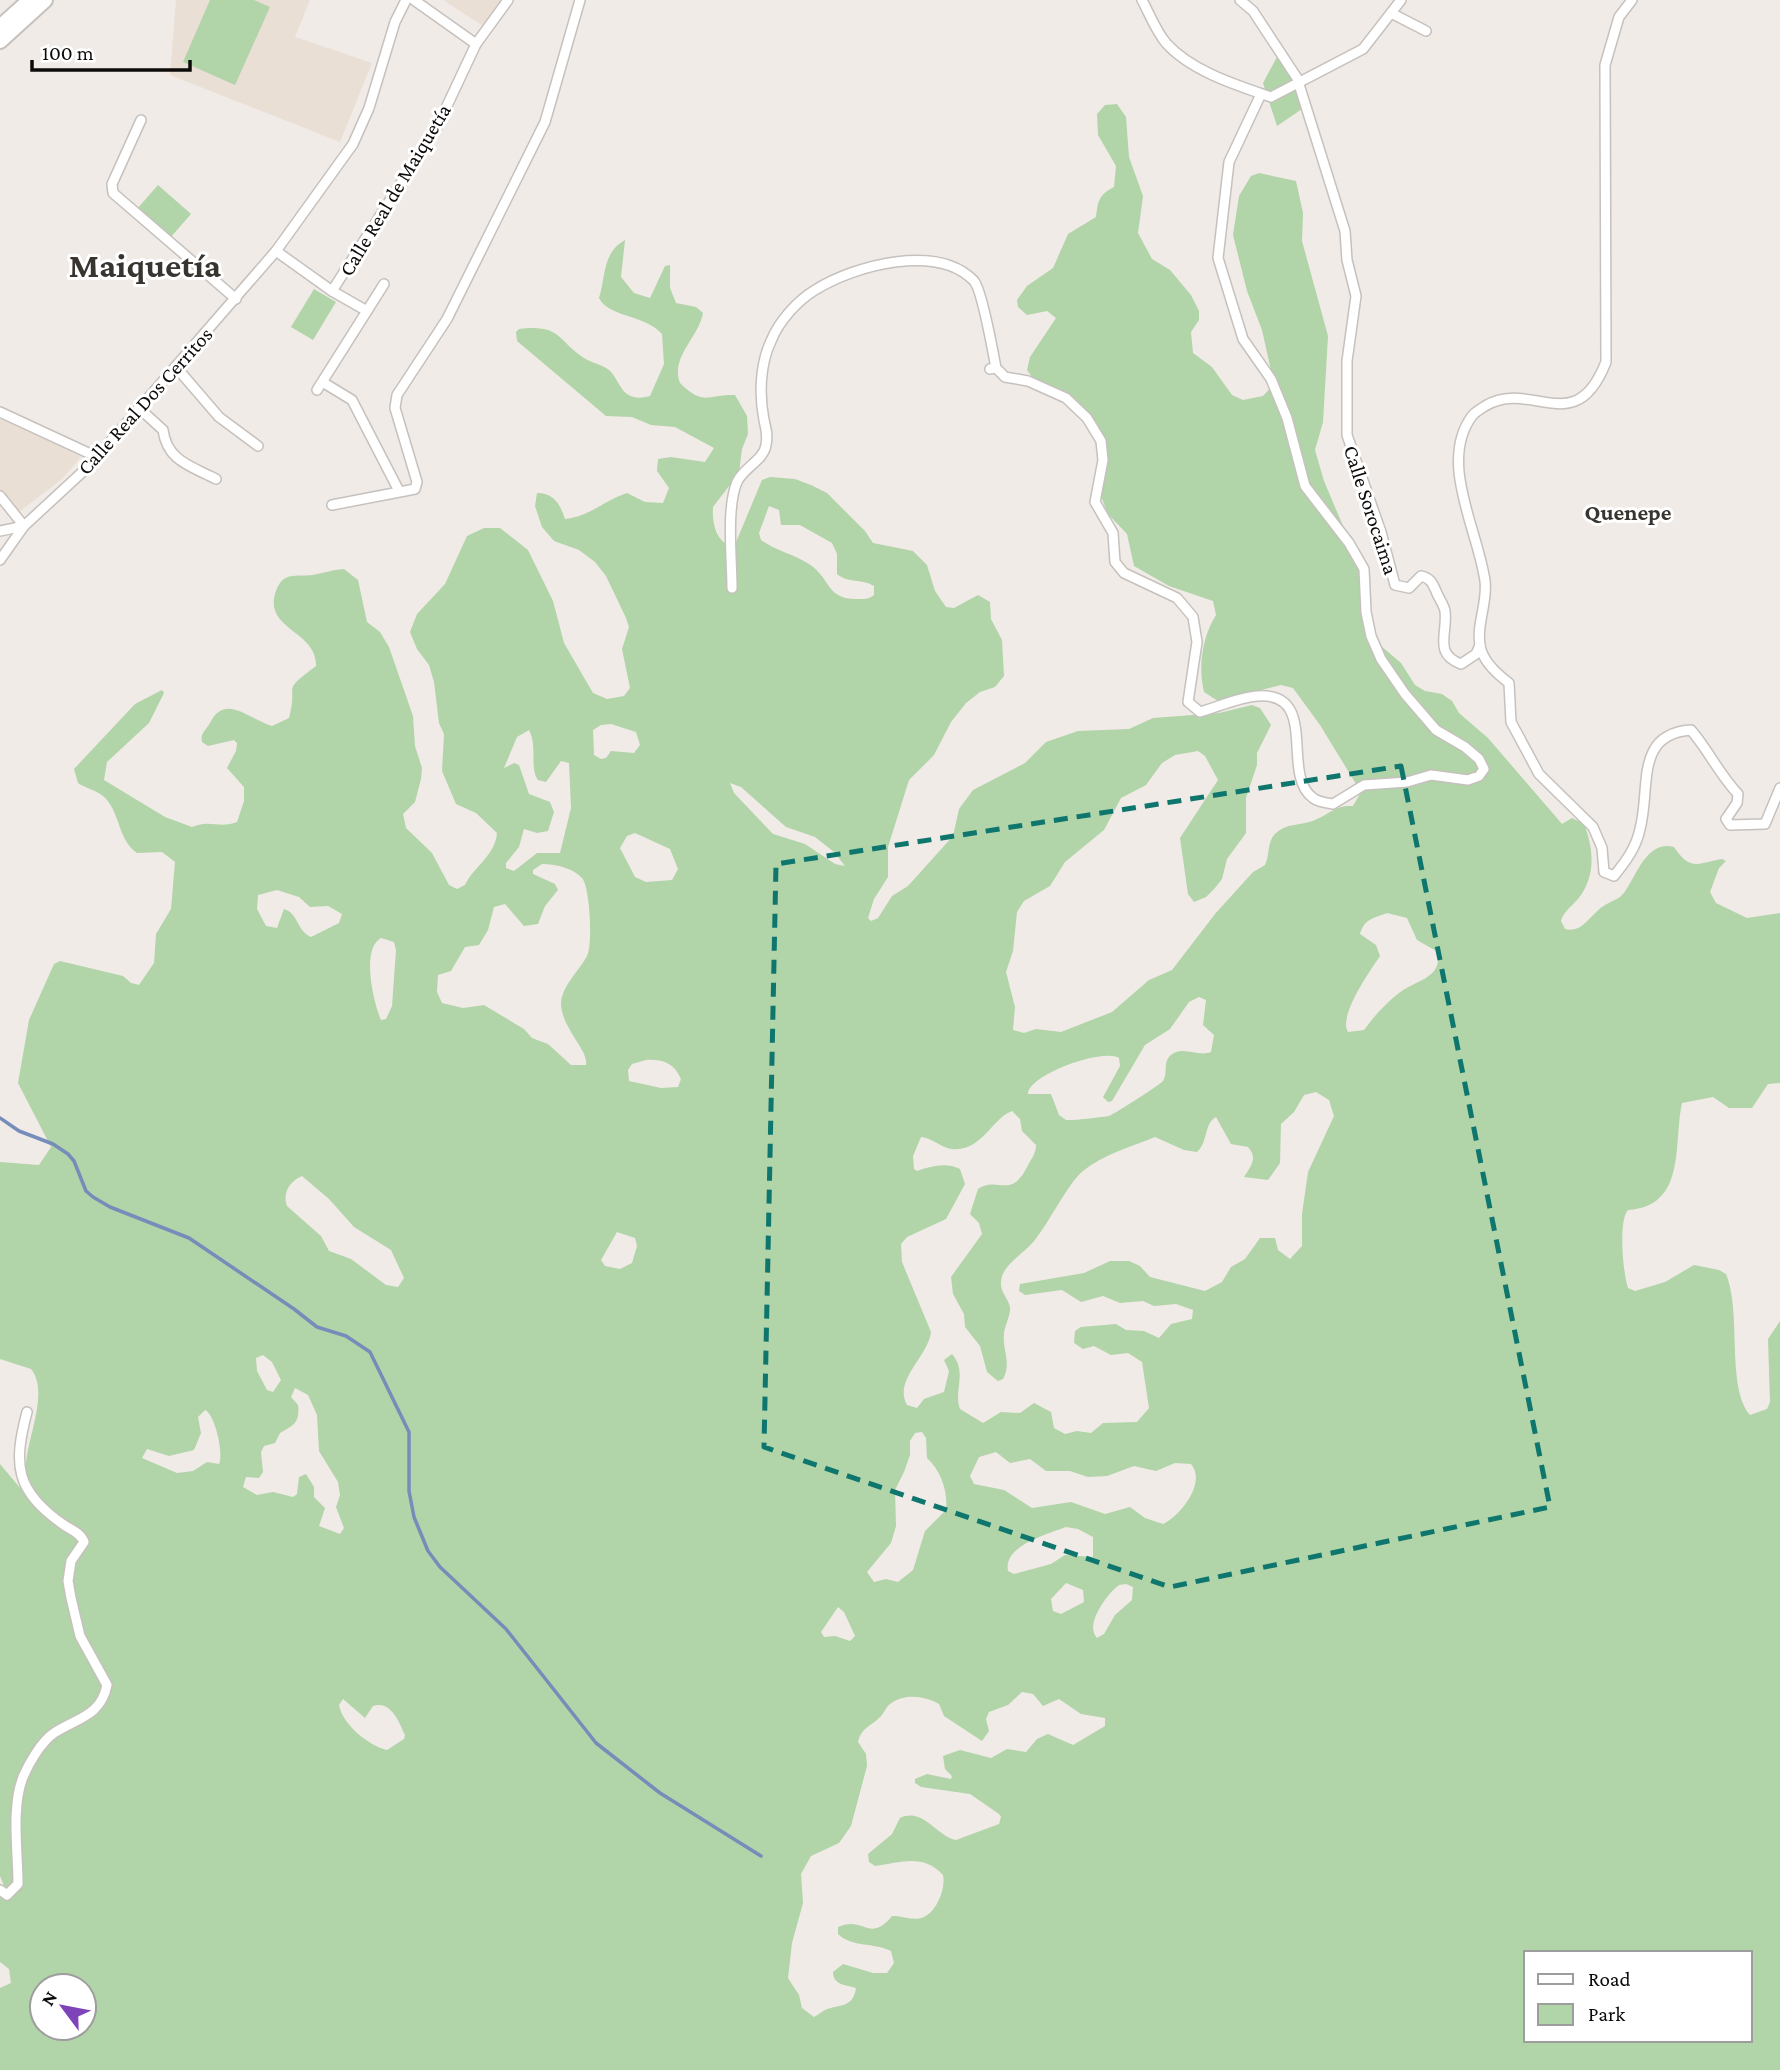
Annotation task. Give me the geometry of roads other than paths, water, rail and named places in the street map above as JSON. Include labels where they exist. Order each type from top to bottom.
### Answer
[{"type":"main road","points":[[0,27],[30,0]]},
{"type":"main road","points":[[0,41],[45,0]]},
{"type":"street","points":[[276,251],[354,144],[369,108],[395,22],[406,0]]},
{"type":"street","points":[[414,0],[476,44]]},
{"type":"street","name":"Calle Real de Maiquetía","points":[[276,251],[332,291],[438,125],[476,44],[508,0]]},
{"type":"street","points":[[332,505],[415,489],[417,482],[395,408],[397,395],[447,319],[545,122],[579,0]]},
{"type":"street","points":[[1142,0],[1165,41],[1181,57],[1203,70],[1271,97],[1333,62],[1363,49],[1401,0]]},
{"type":"street","name":"Calle Sorocaima","points":[[1240,0],[1253,11],[1298,83],[1345,231],[1347,260],[1356,296],[1345,401],[1350,449],[1381,533],[1395,585],[1409,588],[1421,576],[1431,581],[1445,611],[1442,639],[1445,654],[1452,661],[1461,664],[1476,654],[1480,645]]},
{"type":"street","points":[[1632,0],[1619,16],[1605,65],[1606,362],[1600,379],[1590,392],[1568,403],[1553,405],[1503,397],[1473,414],[1459,444],[1457,469],[1486,583],[1480,645],[1496,673],[1508,683],[1511,722],[1539,774],[1593,827],[1602,848],[1604,872],[1614,876],[1632,853],[1641,828],[1650,756],[1655,745],[1665,736],[1691,730],[1704,745],[1710,760],[1738,794],[1737,803],[1726,819],[1730,825],[1765,824],[1780,788]]},
{"type":"street","points":[[1391,13],[1426,32]]},
{"type":"street","points":[[732,588],[732,513],[736,484],[766,449],[768,432],[764,421],[762,371],[770,341],[789,311],[816,289],[873,266],[934,259],[960,268],[977,284],[993,368],[1004,377],[1028,381],[1066,398],[1087,418],[1101,441],[1103,460],[1096,502],[1113,533],[1115,562],[1124,573],[1177,598],[1193,617],[1197,642],[1188,702],[1193,709],[1200,712],[1257,696],[1274,697],[1284,703],[1294,715],[1301,781],[1305,791],[1315,800],[1333,804],[1364,785],[1407,782],[1431,775],[1468,780],[1479,776],[1484,769],[1479,759],[1436,730],[1405,694],[1381,659],[1371,636],[1366,612],[1364,569],[1349,543],[1305,486],[1287,418],[1271,379],[1243,339],[1218,258],[1229,162],[1261,94]]},
{"type":"street","points":[[141,120],[112,184],[113,192],[236,299]]},
{"type":"street","name":"Calle Real Dos Cerritos","points":[[0,560],[24,526],[97,457],[276,251]]},
{"type":"street","points":[[384,284],[321,386],[352,400],[399,491]]},
{"type":"street","points":[[332,291],[367,310]]},
{"type":"street","points":[[176,367],[219,417],[258,446]]},
{"type":"street","points":[[140,409],[163,430],[165,445],[170,453],[216,479]]},
{"type":"street","points":[[0,412],[97,457]]},
{"type":"street","points":[[0,496],[24,526],[0,531]]},
{"type":"street","points":[[0,1889],[7,1895],[18,1884],[15,1802],[24,1774],[52,1734],[90,1716],[104,1698],[107,1685],[80,1636],[68,1581],[71,1561],[84,1542],[82,1536],[61,1523],[24,1488],[18,1466],[18,1446],[27,1412]]},
{"type":"waterway","points":[[0,1118],[19,1131],[53,1144],[68,1154],[74,1161],[86,1191],[93,1197],[110,1207],[189,1238],[317,1327],[346,1336],[370,1352],[409,1432],[409,1491],[414,1517],[428,1551],[440,1567],[506,1629],[596,1743],[660,1793],[761,1856]]},
{"type":"district","name":"Maiquetía","points":[[145,265]]},
{"type":"district","name":"Quenepe","points":[[1628,512]]}]
